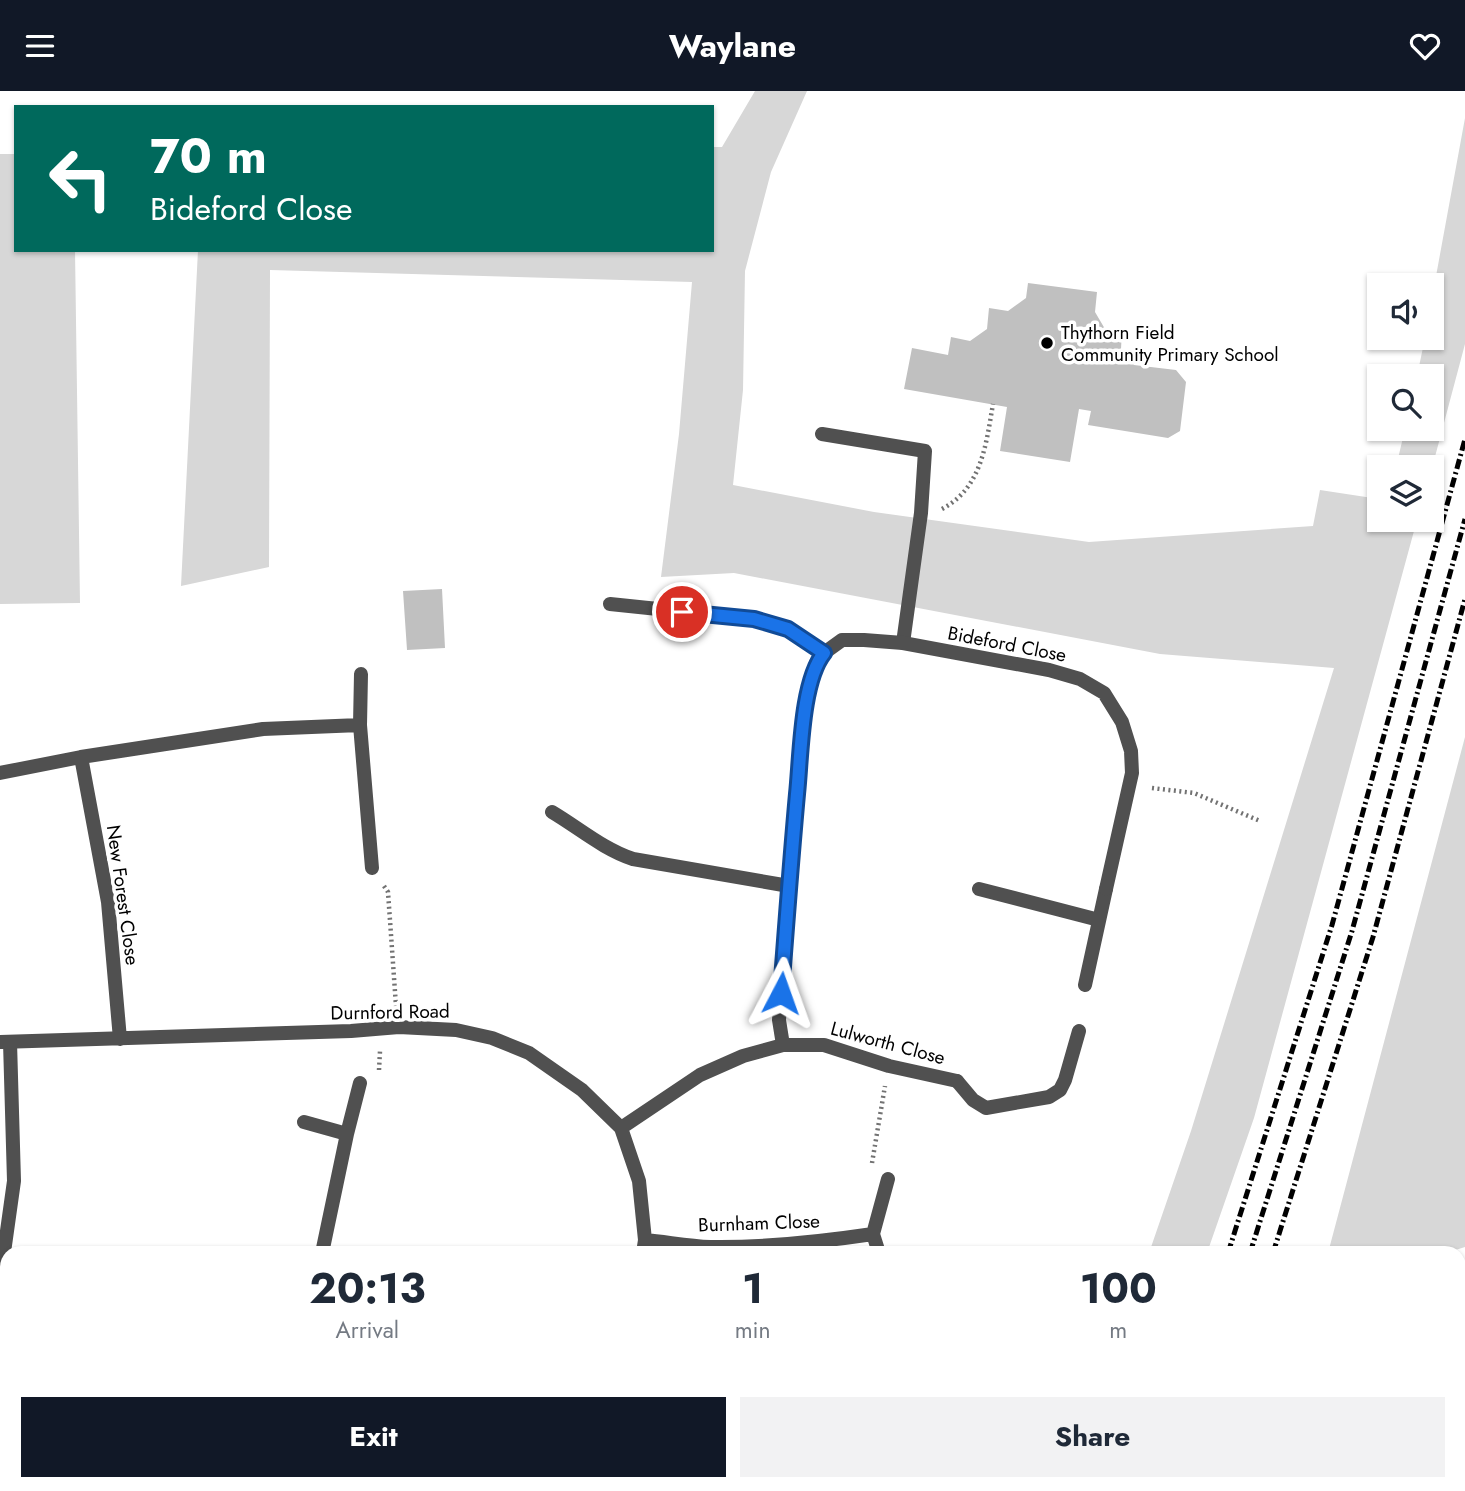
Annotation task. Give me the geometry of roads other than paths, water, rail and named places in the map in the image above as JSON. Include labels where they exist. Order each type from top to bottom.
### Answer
[{"type":"street","points":[[822,434],[925,451],[921,513],[903,643]]},
{"type":"street","points":[[610,604],[754,619],[788,629],[824,653],[816,663],[806,696],[779,1020],[783,1045]]},
{"type":"street","name":"Bideford Close","points":[[824,653],[842,640],[903,643],[1049,670],[1080,679],[1104,693],[1122,722],[1131,751],[1132,773],[1085,985]]},
{"type":"street","points":[[361,674],[360,725],[372,868]]},
{"type":"street","points":[[0,773],[82,757],[262,729],[360,725]]},
{"type":"street","name":"New Forest Close","points":[[82,757],[108,902],[120,1039]]},
{"type":"street","points":[[552,811],[601,844],[633,859],[789,886]]},
{"type":"street","points":[[979,889],[1099,921]]},
{"type":"street","name":"Durnford Road","points":[[5,1042],[351,1031],[399,1027],[456,1030],[492,1038],[529,1053],[582,1090],[621,1128],[639,1181],[644,1246]]},
{"type":"street","name":"Lulworth Close","points":[[621,1128],[700,1075],[743,1056],[783,1045],[824,1045],[888,1066],[957,1081],[973,1100],[986,1108],[1049,1097],[1060,1090],[1066,1080],[1079,1031]]},
{"type":"street","points":[[5,1042],[14,1181],[5,1246]]},
{"type":"street","points":[[323,1246],[360,1083]]},
{"type":"street","points":[[304,1122],[347,1134]]},
{"type":"street","points":[[877,1246],[873,1234],[888,1179]]},
{"type":"street","name":"Burnham Close","points":[[762,1246],[873,1234]]},
{"type":"railway","points":[[1230,1246],[1332,925],[1465,439]]},
{"type":"railway","points":[[1252,1246],[1352,931],[1465,519]]},
{"type":"railway","points":[[1275,1246],[1373,937],[1465,599]]},
{"type":"place","name":"Thythorn Field Community Primary School","points":[[1047,343]]}]
